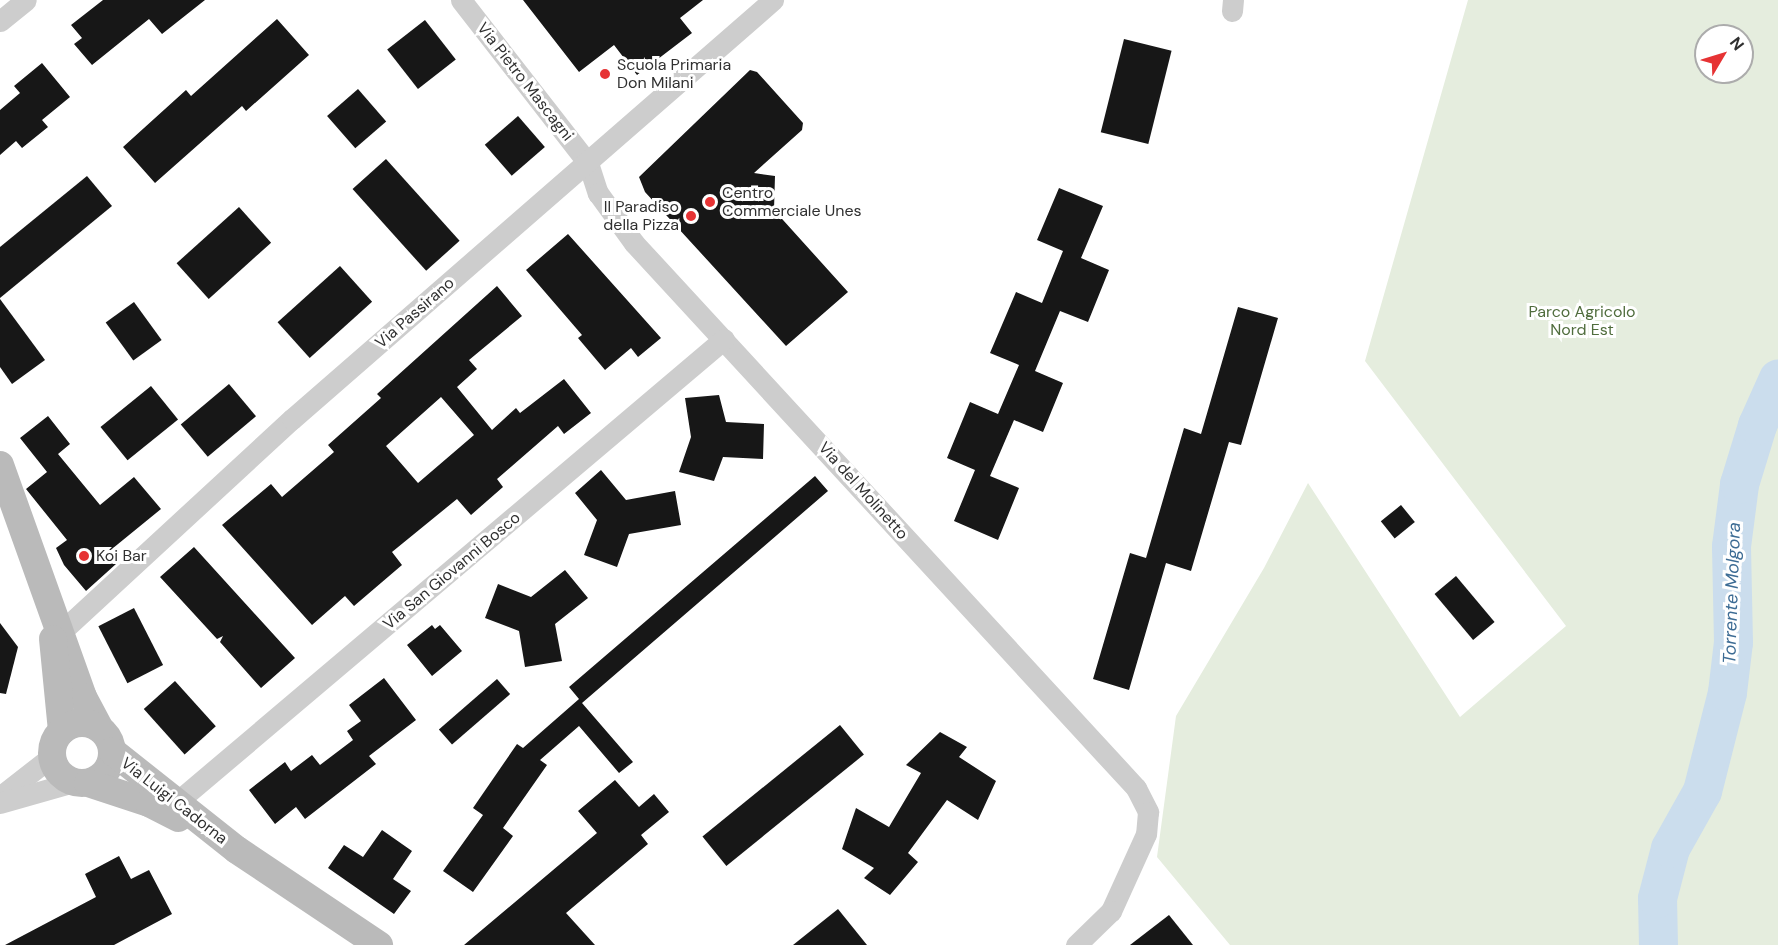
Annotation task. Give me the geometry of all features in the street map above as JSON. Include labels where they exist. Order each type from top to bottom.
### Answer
[{"type":"street","points":[[0,21],[26,0]]},
{"type":"street","name":"Via Pietro Mascagni","points":[[461,0],[588,164]]},
{"type":"street","name":"Via Passirano","points":[[57,621],[588,164],[773,0]]},
{"type":"street","name":"Via del Molinetto","points":[[588,164],[598,193],[634,243],[1136,788],[1148,812],[1146,834],[1128,881],[1112,911],[1076,945]]},
{"type":"street","name":"Via San Giovanni Bosco","points":[[178,801],[724,339]]},
{"type":"street","points":[[0,465],[83,697],[106,740],[108,768],[80,783],[0,803]]},
{"type":"street","points":[[57,621],[58,772],[80,783]]},
{"type":"street","points":[[0,797],[81,723],[106,740]]},
{"type":"street","name":"Via Luigi Cadorna","points":[[106,740],[237,850],[379,945]]},
{"type":"street","name":"Via Luigi Cadorna","points":[[80,783],[148,803],[237,850]]},
{"type":"green space","name":"Parco Agricolo Nord Est","points":[[1468,0],[1778,0],[1778,945],[1230,945],[1157,857],[1176,716],[1264,568],[1308,483],[1460,717],[1566,626],[1365,361]]},
{"type":"building","points":[[103,0],[205,0],[162,34],[149,19],[92,65],[74,44],[82,38],[71,25]]},
{"type":"building","points":[[523,0],[703,0],[680,18],[692,33],[637,75],[614,45],[579,72]]},
{"type":"building","points":[[277,19],[309,55],[246,111],[242,106],[155,183],[123,147],[186,90],[191,96]]},
{"type":"building","points":[[425,20],[456,59],[418,89],[387,50]]},
{"type":"building","points":[[1124,39],[1172,51],[1148,144],[1101,132]]},
{"type":"building","points":[[42,63],[70,97],[42,120],[48,127],[22,148],[16,141],[0,155],[0,110],[20,93],[14,86]]},
{"type":"building","name":"Centro Commerciale Unes","points":[[750,70],[757,72],[803,123],[802,130],[754,173],[775,176],[774,210],[848,292],[786,346],[645,192],[639,177]]},
{"type":"building","points":[[358,89],[386,121],[355,148],[327,116]]},
{"type":"building","points":[[518,116],[545,147],[512,176],[485,145]]},
{"type":"building","points":[[386,159],[460,241],[426,271],[353,189]]},
{"type":"building","points":[[87,176],[112,206],[0,298],[0,247]]},
{"type":"building","points":[[1059,188],[1103,206],[1081,258],[1109,270],[1088,322],[1060,311],[1035,371],[1063,383],[1043,432],[1014,420],[990,476],[1019,488],[998,540],[954,521],[975,470],[947,458],[970,402],[998,414],[1019,365],[990,353],[1016,292],[1042,303],[1063,251],[1037,240]]},
{"type":"building","points":[[239,207],[271,243],[209,299],[177,263]]},
{"type":"building","points":[[568,234],[661,338],[638,357],[631,348],[605,370],[578,338],[582,335],[526,270]]},
{"type":"building","points":[[340,266],[372,302],[310,358],[278,322]]},
{"type":"building","points":[[497,286],[522,316],[469,360],[477,369],[457,387],[492,430],[516,408],[520,413],[564,379],[591,413],[564,434],[558,426],[497,479],[503,487],[471,515],[457,499],[392,552],[402,565],[354,606],[345,596],[312,625],[222,525],[271,484],[282,497],[334,452],[328,445],[381,398],[377,394]],"holes":[[[441,397],[474,435],[418,483],[386,446]]]},
{"type":"building","points":[[0,299],[45,360],[12,384],[0,367]]},
{"type":"building","points":[[134,302],[162,340],[133,361],[106,323]]},
{"type":"building","points":[[1238,307],[1278,318],[1241,445],[1229,442],[1191,571],[1166,563],[1129,690],[1093,679],[1130,553],[1146,558],[1184,428],[1201,434]]},
{"type":"building","points":[[229,384],[256,416],[208,457],[181,424]]},
{"type":"building","points":[[151,386],[178,419],[128,460],[100,427]]},
{"type":"building","points":[[719,395],[726,422],[764,424],[763,459],[723,457],[714,481],[679,472],[691,437],[685,398]]},
{"type":"building","points":[[48,416],[70,444],[58,454],[100,505],[134,477],[161,509],[107,553],[116,564],[86,591],[64,565],[56,548],[67,540],[26,489],[47,472],[20,438]]},
{"type":"building","points":[[601,470],[626,500],[675,491],[681,525],[629,534],[617,567],[584,555],[597,520],[575,493]]},
{"type":"building","points":[[815,476],[828,491],[582,703],[633,762],[619,773],[579,726],[540,760],[547,765],[503,828],[513,836],[473,892],[443,871],[483,815],[473,808],[517,744],[523,748],[579,699],[569,687]]},
{"type":"building","points":[[1401,505],[1415,522],[1395,538],[1381,521]]},
{"type":"building","points":[[194,547],[295,658],[261,688],[220,642],[223,636],[217,639],[160,577]]},
{"type":"building","points":[[565,570],[588,598],[555,624],[562,661],[525,667],[519,631],[485,618],[498,584],[531,597]]},
{"type":"building","points":[[1456,576],[1495,622],[1473,640],[1435,594]]},
{"type":"building","points":[[134,608],[163,665],[127,683],[98,626]]},
{"type":"building","points":[[0,623],[18,647],[6,694],[0,693]]},
{"type":"building","points":[[432,625],[435,629],[440,625],[462,651],[432,676],[407,645]]},
{"type":"building","points":[[384,678],[416,720],[369,756],[376,764],[305,819],[296,807],[275,824],[249,790],[285,762],[291,771],[312,755],[320,765],[353,740],[347,731],[361,721],[349,705]]},
{"type":"building","points":[[497,679],[510,694],[452,745],[439,730]]},
{"type":"building","points":[[175,681],[216,726],[185,754],[144,709]]},
{"type":"building","points":[[840,725],[864,755],[726,866],[702,836]]},
{"type":"building","points":[[940,732],[967,747],[959,757],[996,781],[978,820],[947,800],[908,853],[918,862],[890,895],[864,878],[874,868],[842,849],[856,808],[889,827],[921,773],[906,765]]},
{"type":"building","points":[[615,780],[639,807],[654,794],[669,812],[641,835],[648,844],[566,913],[595,945],[464,945],[597,833],[578,811]]},
{"type":"building","points":[[382,830],[412,851],[393,879],[411,891],[394,914],[328,868],[344,845],[363,857]]},
{"type":"building","points":[[119,856],[131,879],[149,870],[172,914],[114,945],[5,945],[96,897],[85,874]]},
{"type":"building","points":[[838,909],[867,945],[793,945]]},
{"type":"building","points":[[1169,915],[1193,945],[1130,945]]},
{"type":"waterway","name":"Torrente Molgora","points":[[1658,945],[1657,898],[1670,848],[1702,791],[1727,692],[1733,642],[1731,546],[1739,484],[1757,425],[1778,378]]},
{"type":"place","name":"Scuola Primaria Don Milani","points":[[605,74]]},
{"type":"place","name":"Centro Commerciale Unes","points":[[710,202]]},
{"type":"place","name":"Il Paradiso della Pizza","points":[[691,216]]},
{"type":"place","name":"Koi Bar","points":[[84,556]]}]
